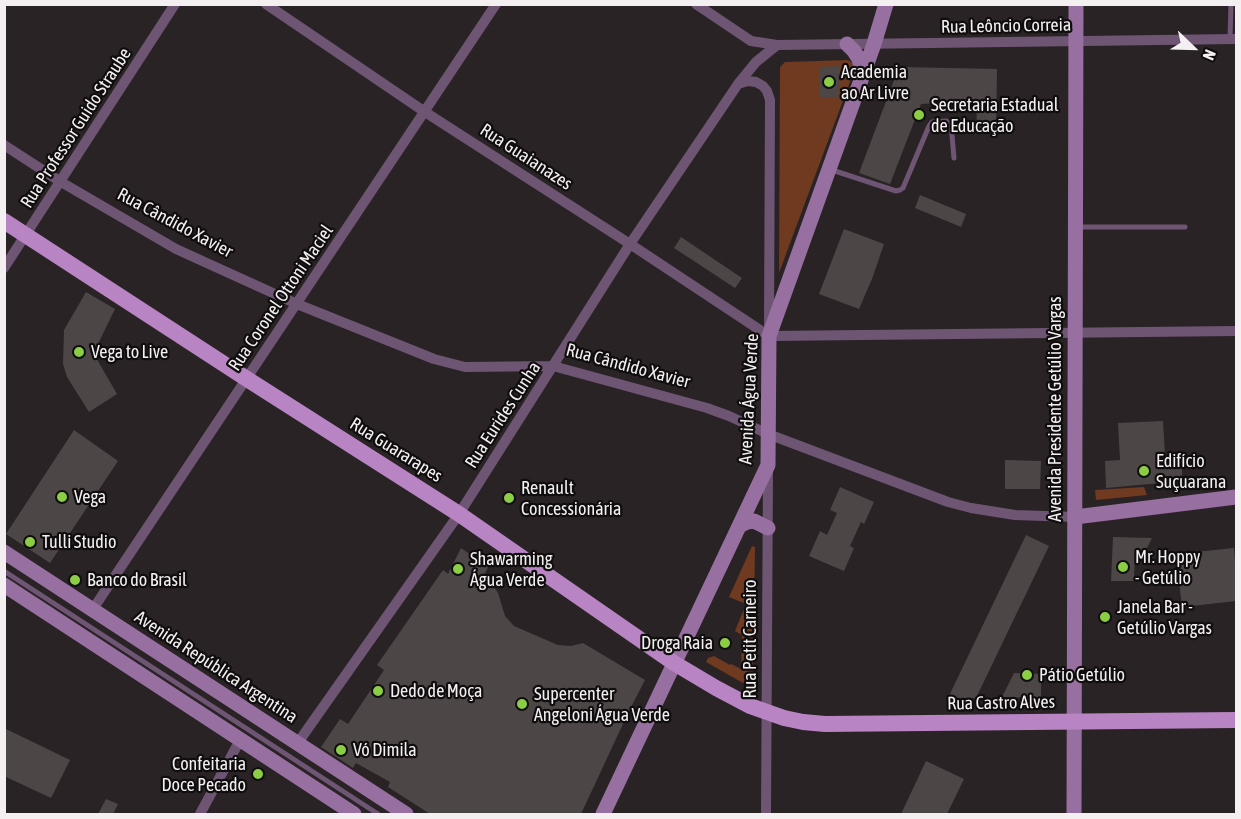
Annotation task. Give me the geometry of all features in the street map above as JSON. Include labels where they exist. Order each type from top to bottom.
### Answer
[{"type":"main road","name":"Avenida Água Verde","points":[[603,814],[768,465],[769,336],[874,44],[885,4]]},
{"type":"main road","name":"Avenida Presidente Getúlio Vargas","points":[[1074,814],[1076,4]]},
{"type":"main road","points":[[847,44],[860,59],[861,78]]},
{"type":"main road","name":"Rua Guararapes","points":[[4,221],[459,514],[674,663],[716,688],[766,712]]},
{"type":"main road","name":"Rua Cândido Xavier","points":[[1075,517],[1236,497]]},
{"type":"main road","points":[[739,526],[754,521],[768,528]]},
{"type":"main road","name":"Avenida República Argentina","points":[[4,552],[406,814]]},
{"type":"main road","points":[[4,585],[354,814]]},
{"type":"main road","name":"Rua Castro Alves","points":[[766,712],[803,722],[825,724],[1236,720]]},
{"type":"street","name":"Rua Professor Guido Straube","points":[[4,268],[175,4]]},
{"type":"street","name":"Rua Guaianazes","points":[[266,4],[425,112],[769,336]]},
{"type":"street","name":"Rua Coronel Ottoni Maciel","points":[[93,609],[496,4]]},
{"type":"street","name":"Rua Leôncio Correia","points":[[696,4],[751,41],[777,45],[1233,39]]},
{"type":"street","name":"Rua Eurides Cunha","points":[[297,744],[459,514],[630,244],[738,84],[756,62],[777,45]]},
{"type":"street","points":[[738,84],[748,81],[756,82],[767,91],[770,100],[769,336],[1236,331]]},
{"type":"street","name":"Rua Cândido Xavier","points":[[4,145],[61,182],[176,249],[297,304],[434,359],[473,367],[553,366],[707,408],[768,434],[928,495],[971,508],[1015,515],[1075,517]]},
{"type":"street","name":"Rua Petit Carneiro","points":[[766,814],[768,465]]},
{"type":"street","points":[[200,814],[240,740]]},
{"type":"lane","points":[[1231,4],[1233,39]]},
{"type":"lane","points":[[829,169],[896,191],[900,190],[903,188],[928,126],[932,122],[946,121],[951,124],[954,158]]},
{"type":"lane","points":[[1075,227],[1185,227]]},
{"type":"lane","points":[[4,571],[378,814]]},
{"type":"shaded area","points":[[848,60],[854,64],[854,71],[779,273],[780,67],[785,62]]},
{"type":"shaded area","points":[[1144,487],[1147,495],[1096,500],[1095,490]]},
{"type":"shaded area","points":[[752,546],[755,547],[753,678],[743,683],[706,662],[708,658],[714,656],[741,669],[742,635],[735,631],[746,604],[729,597]]},
{"type":"building","name":"Academia ao Ar Livre","points":[[840,66],[838,98],[819,98],[819,67]]},
{"type":"building","points":[[899,67],[997,69],[996,132],[980,132],[977,124],[976,101],[921,104],[890,184],[859,173]]},
{"type":"building","points":[[920,195],[966,214],[961,227],[915,208]]},
{"type":"building","points":[[844,229],[884,244],[859,309],[819,294]]},
{"type":"building","points":[[681,237],[742,278],[735,288],[674,248]]},
{"type":"building","name":"Vega to Live","points":[[86,292],[115,309],[96,348],[95,356],[117,394],[89,412],[67,377],[63,364],[64,330]]},
{"type":"building","points":[[1163,421],[1165,456],[1182,454],[1182,481],[1106,488],[1105,461],[1120,460],[1118,423]]},
{"type":"building","name":"Vega","points":[[74,430],[118,461],[50,563],[6,534]]},
{"type":"building","points":[[1005,460],[1041,461],[1040,489],[1005,489]]},
{"type":"building","points":[[840,487],[874,502],[864,524],[861,522],[850,546],[854,548],[844,571],[809,556],[820,531],[827,535],[837,513],[830,510]]},
{"type":"building","points":[[1026,535],[1049,546],[976,698],[948,698]]},
{"type":"building","name":"Mr. Hoppy - Getúlio","points":[[1113,537],[1152,538],[1145,552],[1135,552],[1134,581],[1111,581]]},
{"type":"building","name":"Supercenter Angeloni Água Verde","points":[[461,548],[488,567],[482,580],[494,587],[505,616],[514,626],[558,645],[571,646],[583,643],[645,680],[581,814],[430,814],[388,787],[390,782],[356,763],[353,768],[321,747],[340,719],[348,724],[384,670],[377,665],[443,570],[448,574]]},
{"type":"building","points":[[1234,548],[1236,601],[1182,607],[1176,554]]},
{"type":"building","points":[[1014,673],[1041,674],[1041,698],[1002,697]]},
{"type":"building","points":[[4,728],[70,760],[51,798],[4,776]]},
{"type":"building","points":[[926,761],[964,779],[947,814],[901,814]]},
{"type":"building","points":[[106,799],[118,804],[113,814],[98,814]]},
{"type":"place","name":"Academia ao Ar Livre","points":[[829,82]]},
{"type":"place","name":"Secretaria Estadual de Educação","points":[[919,115]]},
{"type":"place","name":"Vega to Live","points":[[79,352]]},
{"type":"place","name":"Edifício Suçuarana","points":[[1144,471]]},
{"type":"place","name":"Vega","points":[[62,497]]},
{"type":"place","name":"Renault Concessionária","points":[[509,498]]},
{"type":"place","name":"Tulli Studio","points":[[30,542]]},
{"type":"place","name":"Mr. Hoppy - Getúlio","points":[[1123,567]]},
{"type":"place","name":"Shawarming Água Verde","points":[[458,569]]},
{"type":"place","name":"Banco do Brasil","points":[[75,580]]},
{"type":"place","name":"Janela Bar - Getúlio Vargas","points":[[1105,617]]},
{"type":"place","name":"Droga Raia","points":[[725,643]]},
{"type":"place","name":"Pátio Getúlio","points":[[1027,675]]},
{"type":"place","name":"Dedo de Moça","points":[[378,691]]},
{"type":"place","name":"Supercenter Angeloni Água Verde","points":[[522,704]]},
{"type":"place","name":"Vó Dimila","points":[[341,750]]},
{"type":"place","name":"Confeitaria Doce Pecado","points":[[258,774]]}]
